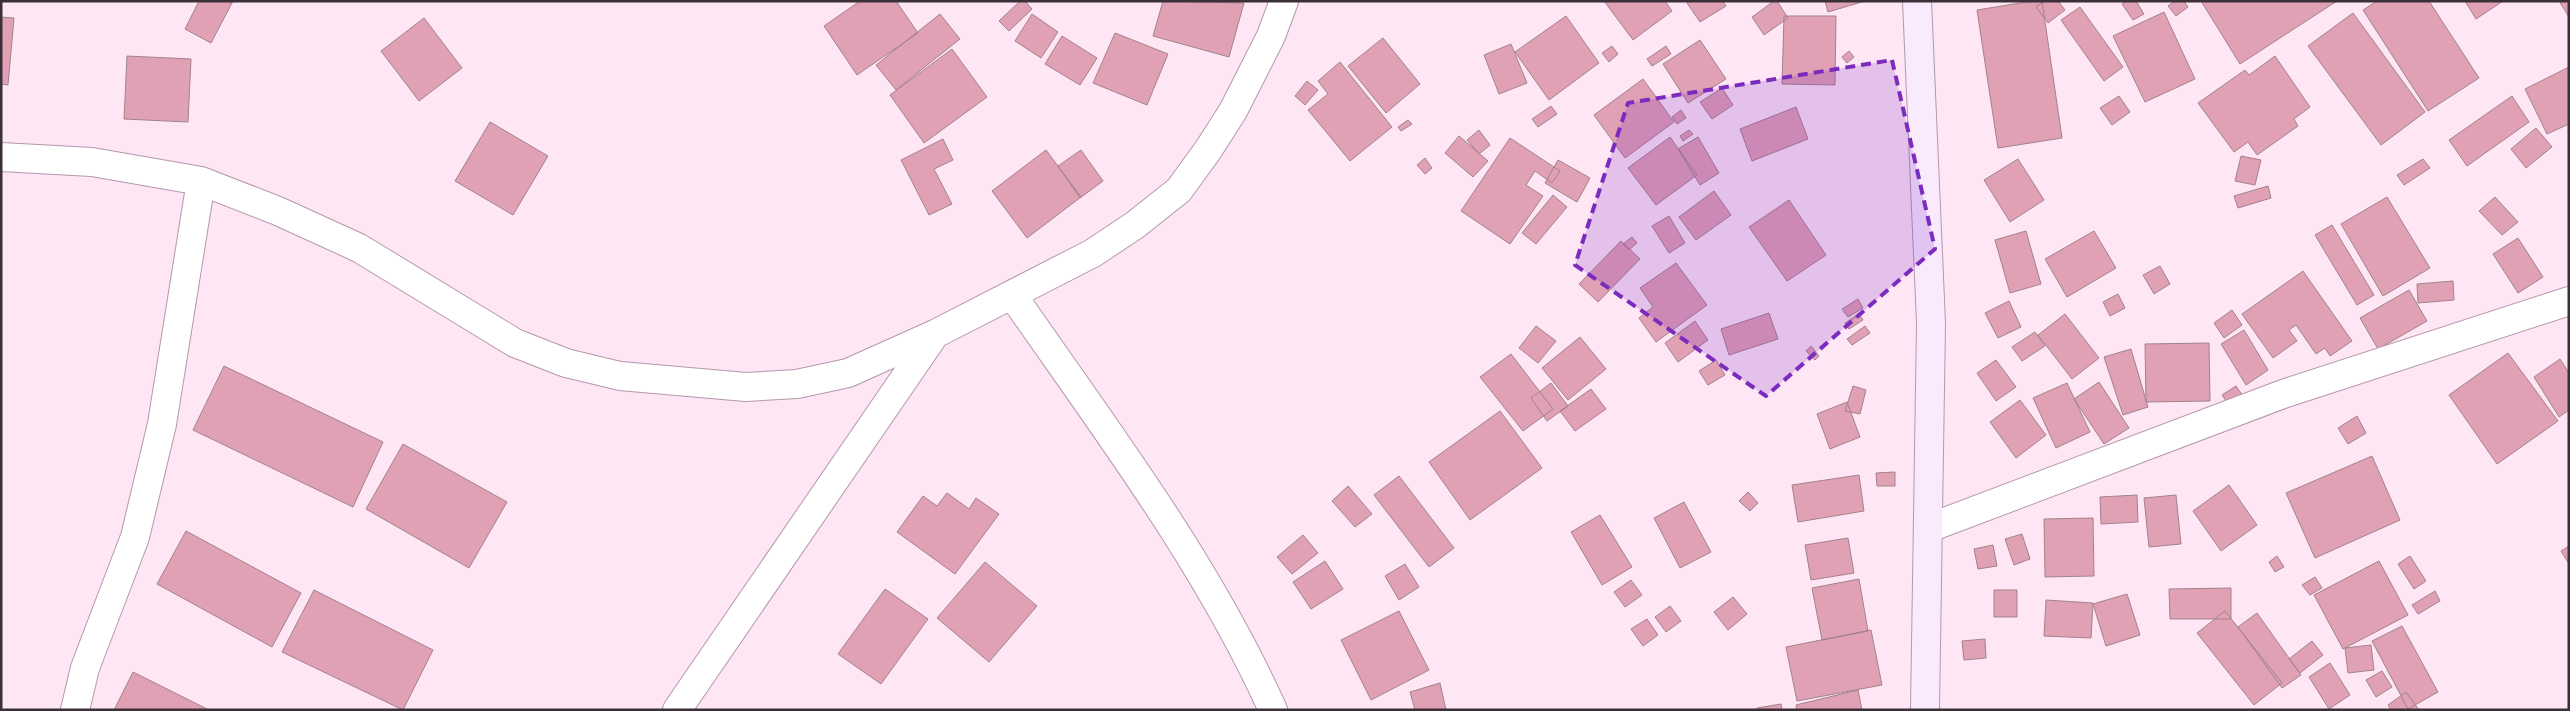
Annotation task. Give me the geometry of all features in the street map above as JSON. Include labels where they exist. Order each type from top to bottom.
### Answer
[{"type":"street","points":[[1,157],[92,162],[201,181],[278,211],[359,248],[515,343],[566,363],[620,376],[746,387],[797,384],[848,372],[935,334],[1013,296],[1093,253],[1135,225],[1179,190],[1233,111],[1271,36],[1284,1]]},
{"type":"street","points":[[1917,1],[1931,323],[1925,710]]},
{"type":"street","points":[[75,710],[85,668],[135,537],[162,424],[201,181]]},
{"type":"street","points":[[1013,296],[1155,501],[1192,558],[1225,616],[1273,710]]},
{"type":"street","points":[[1929,528],[2283,394],[2569,301]]},
{"type":"street","points":[[678,710],[935,334]]},
{"type":"highlighted area","points":[[1892,60],[1935,249],[1766,396],[1575,265],[1628,103]]},
{"type":"building","points":[[199,1],[233,1],[211,43],[185,29]]},
{"type":"building","points":[[860,1],[896,1],[918,33],[857,75],[824,26]]},
{"type":"building","points":[[1020,1],[1025,1],[1032,9],[1009,31],[999,21]]},
{"type":"building","points":[[1163,1],[1244,3],[1229,57],[1153,36]]},
{"type":"building","points":[[1604,1],[1665,1],[1672,11],[1633,40]]},
{"type":"building","points":[[1690,1],[1723,1],[1726,6],[1700,22],[1687,3]]},
{"type":"building","points":[[1774,1],[1777,1],[1788,18],[1764,35],[1752,17]]},
{"type":"building","points":[[1825,1],[1865,1],[1828,12]]},
{"type":"building","points":[[2042,1],[2062,138],[1998,148],[1977,10]]},
{"type":"building","points":[[2044,1],[2058,1],[2065,10],[2048,23],[2036,7]]},
{"type":"building","points":[[2127,1],[2136,1],[2144,14],[2133,20],[2122,4]]},
{"type":"building","points":[[2175,1],[2184,1],[2188,7],[2176,16],[2168,6]]},
{"type":"building","points":[[2201,1],[2337,1],[2240,64]]},
{"type":"building","points":[[2377,1],[2429,1],[2479,78],[2428,111],[2363,10]]},
{"type":"building","points":[[2465,1],[2503,1],[2476,19]]},
{"type":"building","points":[[2559,1],[2569,1],[2569,17]]},
{"type":"building","points":[[2080,7],[2123,67],[2104,81],[2061,20]]},
{"type":"building","points":[[2164,12],[2195,79],[2145,102],[2113,36]]},
{"type":"building","points":[[2353,13],[2425,112],[2381,145],[2308,46]]},
{"type":"building","points":[[940,14],[960,39],[896,90],[876,65]]},
{"type":"building","points":[[1032,14],[1058,32],[1041,58],[1015,41]]},
{"type":"building","points":[[1566,16],[1599,63],[1549,100],[1515,52]]},
{"type":"building","points":[[1784,16],[1836,16],[1835,85],[1782,84]]},
{"type":"building","points":[[1,17],[14,18],[8,85],[1,84]]},
{"type":"building","points":[[424,18],[462,68],[419,101],[381,51]]},
{"type":"building","points":[[1115,33],[1168,54],[1147,105],[1093,83]]},
{"type":"building","points":[[1062,36],[1097,58],[1080,85],[1045,64]]},
{"type":"building","points":[[1383,38],[1420,84],[1386,113],[1348,66]]},
{"type":"building","points":[[1700,40],[1726,79],[1688,103],[1663,64]]},
{"type":"building","points":[[1511,44],[1527,83],[1499,94],[1484,55]]},
{"type":"building","points":[[1612,46],[1618,54],[1609,62],[1602,53]]},
{"type":"building","points":[[1666,46],[1671,54],[1652,66],[1647,59]]},
{"type":"building","points":[[952,49],[987,97],[924,143],[890,95]]},
{"type":"building","points":[[1849,51],[1854,57],[1847,63],[1842,57]]},
{"type":"building","points":[[127,56],[191,59],[188,122],[124,119]]},
{"type":"building","points":[[2275,56],[2310,107],[2294,119],[2298,126],[2257,155],[2248,142],[2234,152],[2198,103],[2245,70],[2249,75]]},
{"type":"building","points":[[1340,62],[1392,127],[1350,161],[1308,110],[1328,94],[1318,81]]},
{"type":"building","points":[[2569,67],[2569,124],[2547,134],[2525,89]]},
{"type":"building","points":[[1643,79],[1674,122],[1625,158],[1594,115]]},
{"type":"building","points":[[1307,81],[1318,90],[1305,105],[1295,96]]},
{"type":"building","points":[[1722,88],[1733,105],[1712,119],[1700,102]]},
{"type":"building","points":[[2119,96],[2130,112],[2112,125],[2100,108]]},
{"type":"building","points":[[2512,96],[2529,122],[2467,166],[2449,140]]},
{"type":"building","points":[[1551,106],[1557,114],[1538,127],[1532,119]]},
{"type":"building","points":[[1796,107],[1808,139],[1752,161],[1740,129]]},
{"type":"building","points":[[1681,110],[1686,118],[1677,124],[1672,117]]},
{"type":"building","points":[[1408,120],[1412,124],[1401,131],[1398,127]]},
{"type":"building","points":[[490,122],[548,156],[513,215],[455,181]]},
{"type":"building","points":[[2536,128],[2552,147],[2526,168],[2511,149]]},
{"type":"building","points":[[1479,130],[1490,145],[1479,154],[1467,140]]},
{"type":"building","points":[[1689,130],[1693,134],[1683,141],[1680,136]]},
{"type":"building","points":[[1459,136],[1488,161],[1473,177],[1445,153]]},
{"type":"building","points":[[1670,137],[1697,175],[1656,205],[1628,168]]},
{"type":"building","points":[[1698,137],[1719,173],[1700,185],[1678,149]]},
{"type":"building","points":[[1510,138],[1560,171],[1552,183],[1535,171],[1526,185],[1543,196],[1510,244],[1461,211]]},
{"type":"building","points":[[943,139],[953,160],[934,169],[952,204],[929,215],[901,160]]},
{"type":"building","points":[[1046,150],[1081,197],[1027,238],[992,191]]},
{"type":"building","points":[[1081,150],[1103,181],[1080,198],[1058,166]]},
{"type":"building","points":[[2241,156],[2261,160],[2255,185],[2235,181]]},
{"type":"building","points":[[1425,158],[1432,168],[1425,174],[1417,165]]},
{"type":"building","points":[[2018,159],[2044,200],[2010,222],[1984,180]]},
{"type":"building","points":[[2423,159],[2430,168],[2404,185],[2397,175]]},
{"type":"building","points":[[1558,160],[1590,178],[1577,202],[1545,183]]},
{"type":"building","points":[[2268,186],[2271,198],[2238,208],[2234,196]]},
{"type":"building","points":[[1714,191],[1731,215],[1696,240],[1679,217]]},
{"type":"building","points":[[1553,195],[1567,207],[1536,244],[1522,233]]},
{"type":"building","points":[[2387,197],[2430,268],[2383,296],[2341,224]]},
{"type":"building","points":[[2495,197],[2518,222],[2502,235],[2479,211]]},
{"type":"building","points":[[1789,200],[1826,255],[1787,281],[1749,227]]},
{"type":"building","points":[[1669,216],[1685,243],[1669,253],[1652,226]]},
{"type":"building","points":[[2332,225],[2374,295],[2357,305],[2315,235]]},
{"type":"building","points":[[2026,231],[2041,284],[2010,293],[1995,240]]},
{"type":"building","points":[[2094,231],[2116,268],[2067,297],[2045,259]]},
{"type":"building","points":[[1632,237],[1637,243],[1629,250],[1623,244]]},
{"type":"building","points":[[2518,238],[2543,277],[2518,293],[2493,254]]},
{"type":"building","points":[[1621,241],[1640,259],[1598,302],[1579,284]]},
{"type":"building","points":[[1676,263],[1707,305],[1656,342],[1639,318],[1653,307],[1640,288]]},
{"type":"building","points":[[2160,266],[2170,284],[2154,294],[2143,275]]},
{"type":"building","points":[[2303,271],[2352,341],[2330,356],[2325,348],[2316,354],[2296,325],[2289,330],[2297,341],[2273,358],[2242,314]]},
{"type":"building","points":[[2453,281],[2454,300],[2418,303],[2417,284]]},
{"type":"building","points":[[2409,290],[2427,321],[2378,349],[2360,318]]},
{"type":"building","points":[[2118,294],[2125,308],[2110,316],[2103,302]]},
{"type":"building","points":[[1858,299],[1863,308],[1848,317],[1842,309]]},
{"type":"building","points":[[2009,301],[2021,327],[1998,338],[1985,313]]},
{"type":"building","points":[[2232,310],[2242,325],[2224,338],[2214,323]]},
{"type":"building","points":[[1769,313],[1778,339],[1729,355],[1721,329]]},
{"type":"building","points":[[1859,314],[1863,320],[1849,329],[1845,323]]},
{"type":"building","points":[[2065,314],[2099,358],[2072,379],[2038,335]]},
{"type":"building","points":[[1695,321],[1708,340],[1678,362],[1665,343]]},
{"type":"building","points":[[1536,326],[1556,341],[1538,363],[1519,348]]},
{"type":"building","points":[[1865,326],[1870,333],[1852,345],[1847,339]]},
{"type":"building","points":[[2244,330],[2268,370],[2246,385],[2221,344]]},
{"type":"building","points":[[2035,332],[2045,346],[2022,361],[2012,347]]},
{"type":"building","points":[[1580,337],[1606,369],[1568,400],[1542,368]]},
{"type":"building","points":[[2209,343],[2210,401],[2146,402],[2145,344]]},
{"type":"building","points":[[1811,346],[1819,356],[1815,360],[1806,351]]},
{"type":"building","points":[[2131,349],[2148,407],[2123,415],[2104,357]]},
{"type":"building","points":[[2508,353],[2558,421],[2497,464],[2449,395]]},
{"type":"building","points":[[1511,354],[1553,409],[1523,431],[1480,377]]},
{"type":"building","points":[[2560,359],[2569,373],[2569,410],[2559,417],[2534,377]]},
{"type":"building","points":[[1716,360],[1725,375],[1708,385],[1699,371]]},
{"type":"building","points":[[1996,360],[2016,387],[1996,401],[1977,373]]},
{"type":"building","points":[[224,366],[383,442],[353,507],[193,430]]},
{"type":"building","points":[[2099,382],[2129,428],[2104,444],[2074,399]]},
{"type":"building","points":[[1551,383],[1568,406],[1547,421],[1531,398]]},
{"type":"building","points":[[2067,383],[2090,432],[2056,448],[2033,398]]},
{"type":"building","points":[[1853,386],[1866,390],[1860,414],[1845,411]]},
{"type":"building","points":[[2236,386],[2245,399],[2231,408],[2222,395]]},
{"type":"building","points":[[1591,389],[1606,409],[1575,431],[1560,411]]},
{"type":"building","points":[[2020,400],[2046,435],[2016,458],[1990,422]]},
{"type":"building","points":[[1847,402],[1860,437],[1830,449],[1817,414]]},
{"type":"building","points":[[1500,411],[1542,468],[1470,520],[1429,462]]},
{"type":"building","points":[[2357,416],[2366,433],[2348,444],[2338,428]]},
{"type":"building","points":[[403,444],[507,502],[469,568],[366,509]]},
{"type":"building","points":[[2372,456],[2400,520],[2315,558],[2286,493]]},
{"type":"building","points":[[1895,472],[1895,486],[1877,486],[1876,473]]},
{"type":"building","points":[[1859,475],[1864,511],[1798,522],[1792,485]]},
{"type":"building","points":[[1399,476],[1454,548],[1429,567],[1374,495]]},
{"type":"building","points":[[2229,485],[2257,525],[2221,551],[2193,511]]},
{"type":"building","points":[[1348,486],[1372,514],[1355,527],[1332,501]]},
{"type":"building","points":[[1748,492],[1758,503],[1750,511],[1739,501]]},
{"type":"building","points":[[947,493],[969,509],[976,498],[999,514],[955,574],[897,532],[923,496],[937,506]]},
{"type":"building","points":[[2137,495],[2138,522],[2101,524],[2100,497]]},
{"type":"building","points":[[2176,495],[2181,544],[2149,547],[2144,498]]},
{"type":"building","points":[[1684,502],[1711,552],[1680,568],[1654,518]]},
{"type":"building","points":[[1600,515],[1632,567],[1602,585],[1571,532]]},
{"type":"building","points":[[2093,518],[2094,576],[2045,577],[2044,519]]},
{"type":"building","points":[[186,531],[301,593],[272,647],[157,584]]},
{"type":"building","points":[[2022,534],[2030,559],[2014,565],[2005,539]]},
{"type":"building","points":[[1303,535],[1318,553],[1292,574],[1277,557]]},
{"type":"building","points":[[1848,538],[1854,573],[1811,580],[1805,545]]},
{"type":"building","points":[[1993,545],[1997,566],[1978,569],[1974,549]]},
{"type":"building","points":[[2569,546],[2569,564],[2561,551]]},
{"type":"building","points":[[2277,556],[2284,567],[2275,572],[2269,562]]},
{"type":"building","points":[[2410,556],[2426,581],[2414,589],[2398,564]]},
{"type":"building","points":[[1325,561],[1343,589],[1311,609],[1293,582]]},
{"type":"building","points":[[2379,561],[2408,615],[2343,649],[2314,595]]},
{"type":"building","points":[[985,562],[1037,606],[989,662],[937,618]]},
{"type":"building","points":[[1405,564],[1419,587],[1399,600],[1385,576]]},
{"type":"building","points":[[2315,577],[2322,588],[2310,595],[2302,585]]},
{"type":"building","points":[[1859,579],[1868,631],[1822,640],[1812,588]]},
{"type":"building","points":[[1631,580],[1642,595],[1625,607],[1614,592]]},
{"type":"building","points":[[2231,588],[2231,619],[2170,619],[2169,589]]},
{"type":"building","points":[[885,589],[928,619],[881,684],[838,654]]},
{"type":"building","points":[[314,590],[433,650],[403,710],[282,652]]},
{"type":"building","points":[[1994,590],[2017,590],[2017,617],[1994,617]]},
{"type":"building","points":[[2435,591],[2440,601],[2418,614],[2412,605]]},
{"type":"building","points":[[2127,594],[2140,635],[2106,646],[2093,604]]},
{"type":"building","points":[[1733,597],[1747,614],[1728,630],[1714,612]]},
{"type":"building","points":[[2046,600],[2093,603],[2091,638],[2044,636]]},
{"type":"building","points":[[1670,606],[1681,621],[1666,632],[1655,617]]},
{"type":"building","points":[[1399,611],[1429,670],[1371,700],[1341,640]]},
{"type":"building","points":[[2225,611],[2282,683],[2254,705],[2197,633]]},
{"type":"building","points":[[2257,613],[2301,675],[2282,688],[2238,627]]},
{"type":"building","points":[[1647,619],[1658,635],[1643,646],[1631,629]]},
{"type":"building","points":[[2402,626],[2438,692],[2408,709],[2372,641]]},
{"type":"building","points":[[1871,630],[1882,685],[1797,701],[1786,647]]},
{"type":"building","points":[[1985,639],[1986,658],[1964,660],[1962,641]]},
{"type":"building","points":[[2312,641],[2323,655],[2300,673],[2289,659]]},
{"type":"building","points":[[2371,645],[2374,670],[2348,673],[2345,648]]},
{"type":"building","points":[[2330,663],[2350,695],[2329,709],[2309,677]]},
{"type":"building","points":[[2382,671],[2392,687],[2376,697],[2366,680]]},
{"type":"building","points":[[133,672],[209,710],[114,710]]},
{"type":"building","points":[[1440,683],[1446,710],[1415,710],[1410,692]]},
{"type":"building","points":[[1858,690],[1862,710],[1797,710],[1796,705]]},
{"type":"building","points":[[2406,692],[2419,710],[2391,710],[2388,705]]},
{"type":"building","points":[[1781,704],[1782,710],[1757,710],[1757,708]]}]
